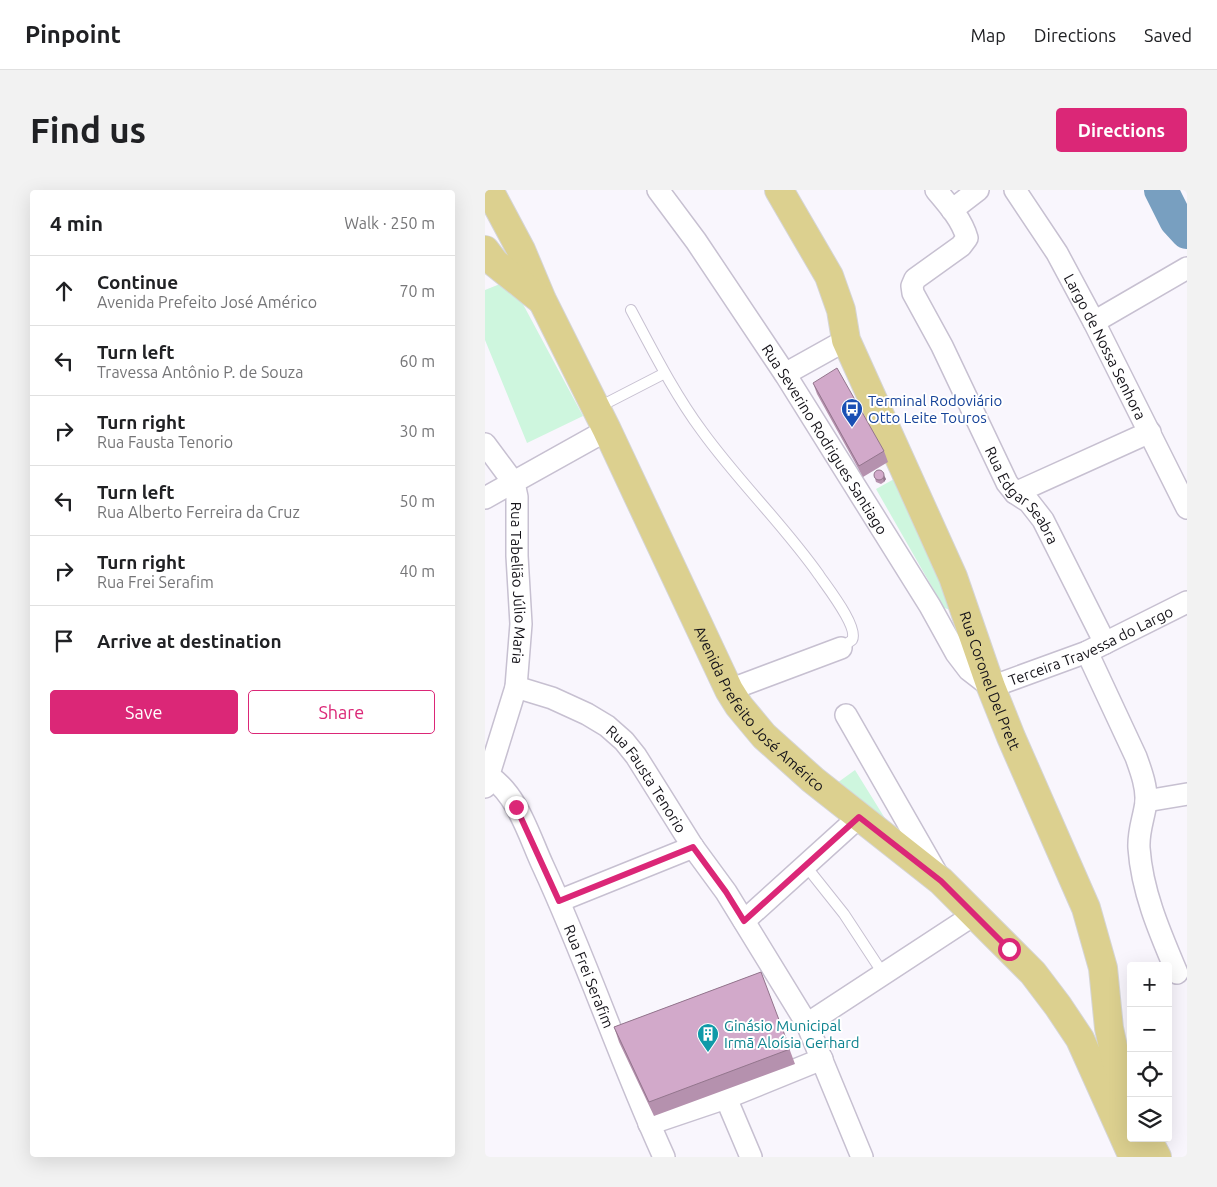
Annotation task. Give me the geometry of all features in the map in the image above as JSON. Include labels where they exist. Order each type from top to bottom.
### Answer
[{"type":"main road","name":"Avenida Prefeito José Américo","points":[[489,190],[521,250],[542,300],[602,419],[729,690],[752,723],[764,736],[813,780],[941,881],[1033,973],[1081,1039],[1133,1157]]},
{"type":"main road","name":"Rua Coronel Del Prett","points":[[779,190],[829,276],[841,310],[846,340],[953,577],[991,687],[1011,737],[1086,908],[1103,968],[1109,1028],[1116,1061],[1130,1097]]},
{"type":"main road","name":"Avenida Prefeito José Américo","points":[[489,261],[542,300]]},
{"type":"main road","points":[[1149,1142],[1157,1157]]},
{"type":"street","name":"Rua Severino Rodrigues Santiago","points":[[658,190],[696,241],[785,374],[930,606],[956,653],[969,670],[991,687]]},
{"type":"street","points":[[936,190],[952,210],[978,190]]},
{"type":"street","name":"Largo de Nossa Senhora","points":[[1015,190],[1057,253],[1095,322],[1187,508]]},
{"type":"street","name":"Rua Edgar Seabra","points":[[952,210],[965,230],[967,238],[961,246],[915,279],[912,286],[913,293],[941,346],[1003,475],[1015,493],[1029,502],[1043,520],[1095,647],[1142,775],[1146,801],[1139,832],[1142,865],[1148,896],[1157,926],[1177,972]]},
{"type":"street","points":[[489,261],[521,250]]},
{"type":"street","points":[[1095,322],[1187,268]]},
{"type":"street","points":[[785,374],[846,340]]},
{"type":"street","points":[[485,498],[514,483],[602,419]]},
{"type":"street","points":[[1015,493],[1150,432]]},
{"type":"street","name":"Rua Tabelião Júlio Maria","points":[[485,444],[514,483],[518,508],[517,556],[521,624],[515,687],[486,780]]},
{"type":"street","name":"Terceira Travessa do Largo","points":[[991,687],[1095,647],[1187,602]]},
{"type":"street","points":[[729,690],[841,648]]},
{"type":"street","name":"Rua Fausta Tenorio","points":[[515,687],[552,698],[587,714],[607,726],[624,741],[636,756],[693,847],[726,892],[807,1024],[862,1157]]},
{"type":"street","points":[[846,715],[941,881]]},
{"type":"street","name":"Rua Frei Serafim","points":[[486,780],[501,786],[516,807],[559,901],[663,1157]]},
{"type":"street","points":[[1146,801],[1187,794]]},
{"type":"street","points":[[744,921],[859,817]]},
{"type":"street","points":[[559,901],[693,847]]},
{"type":"street","points":[[807,1024],[975,914]]},
{"type":"street","points":[[649,1124],[726,1098],[822,1059]]},
{"type":"street","points":[[726,1098],[751,1157]]},
{"type":"lane","points":[[631,310],[678,397],[742,483],[805,555],[832,595],[853,632],[852,640],[841,648]]},
{"type":"lane","points":[[602,419],[665,373]]},
{"type":"lane","points":[[805,865],[844,914],[884,974]]},
{"type":"green space","points":[[510,280],[583,416],[527,443],[485,340],[485,290]]},
{"type":"green space","points":[[896,478],[956,604],[951,610],[944,608],[876,489]]},
{"type":"green space","points":[[855,770],[886,820],[874,825],[826,791]]},
{"type":"building","name":"Terminal Rodoviário Otto Leite Touros","points":[[837,368],[884,451],[859,466],[813,383]]},
{"type":"building","points":[[877,470],[881,470],[884,475],[883,479],[877,480],[874,477],[874,473]]},
{"type":"building","name":"Ginásio Municipal Irmã Aloísia Gerhard","points":[[761,972],[790,1049],[649,1102],[614,1027]]},
{"type":"waterway","points":[[1161,190],[1176,220],[1187,232]]},
{"type":"place","name":"Terminal Rodoviário Otto Leite Touros","points":[[852,428]]},
{"type":"place","name":"Ginásio Municipal Irmã Aloísia Gerhard","points":[[708,1053]]},
{"type":"route","points":[[516,807],[559,901],[693,847],[726,892],[744,921],[859,817],[941,881],[1009,949]]}]
